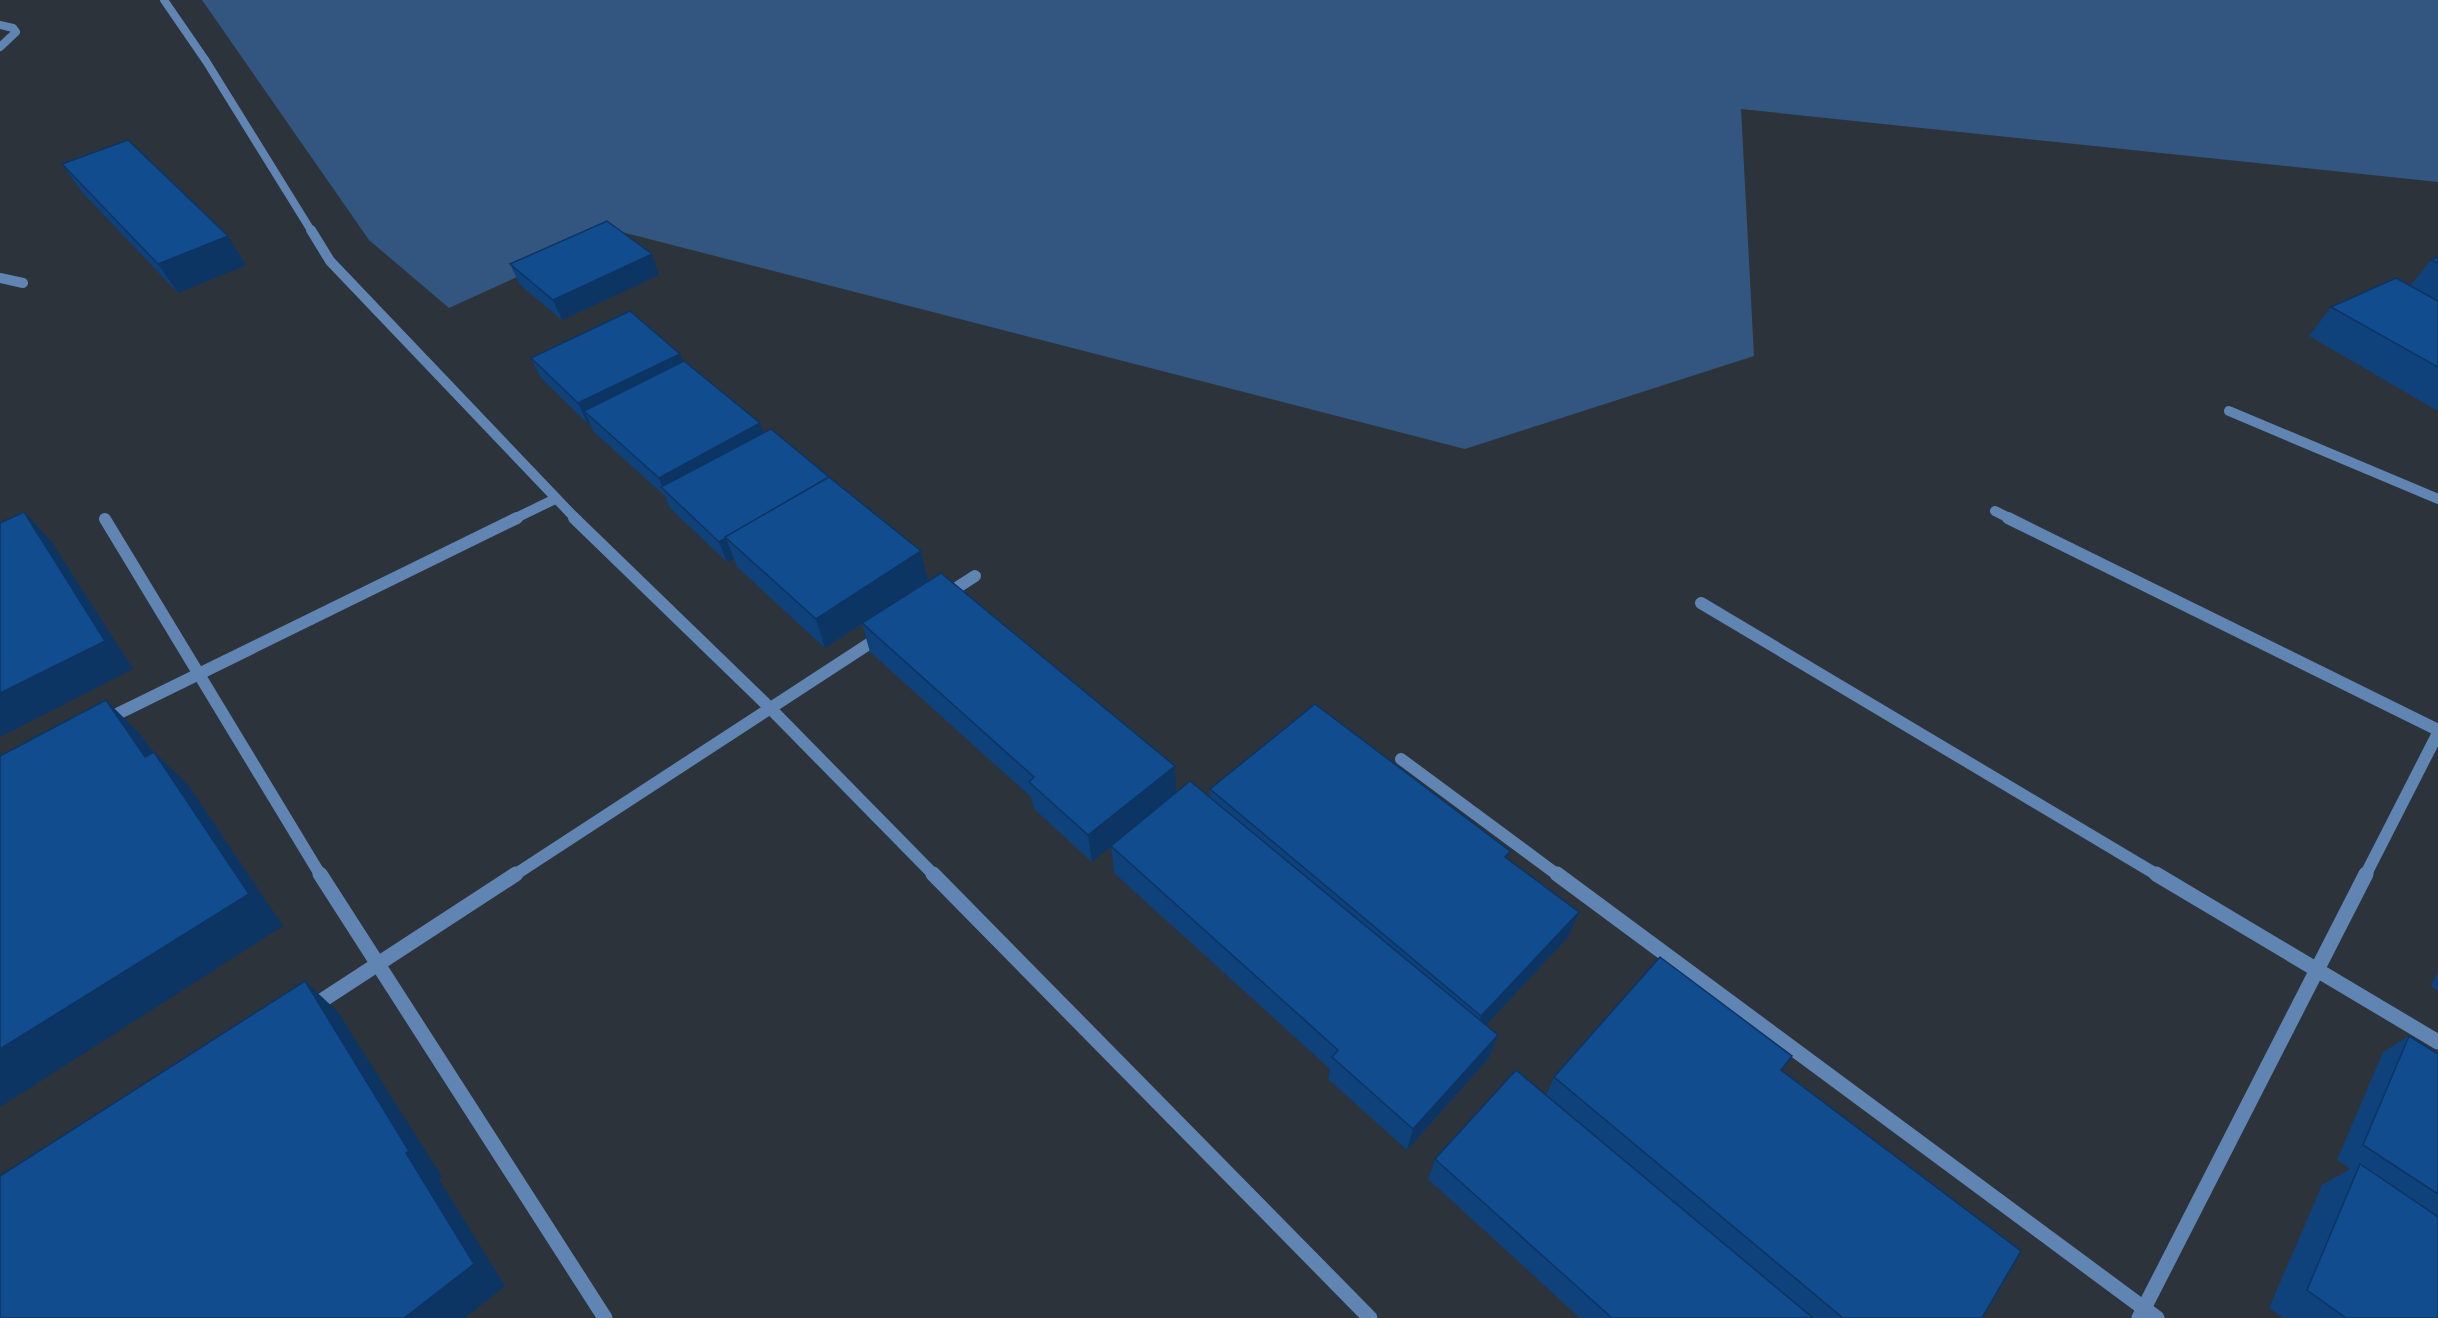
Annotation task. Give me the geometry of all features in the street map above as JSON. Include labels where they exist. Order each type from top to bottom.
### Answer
[{"type":"street","points":[[164,0],[206,61],[330,261],[555,499],[769,707],[1370,1318]]},
{"type":"street","points":[[0,25],[13,28],[16,32],[0,47]]},
{"type":"street","points":[[0,278],[23,283]]},
{"type":"street","points":[[2229,411],[2438,500]]},
{"type":"street","points":[[92,727],[195,674],[555,499]]},
{"type":"street","points":[[1995,511],[2438,731],[2141,1313]]},
{"type":"street","points":[[105,519],[195,674],[375,965],[604,1318]]},
{"type":"street","points":[[936,601],[975,576]]},
{"type":"street","points":[[1701,603],[2438,1042]]},
{"type":"street","points":[[296,1017],[769,707],[897,626]]},
{"type":"street","points":[[1401,759],[2141,1313],[2157,1318]]},
{"type":"shaded area","points":[[202,0],[2438,0],[2438,182],[1741,109],[1754,356],[1465,449],[618,231],[449,308],[369,240]]},
{"type":"building","points":[[128,140],[228,236],[158,264],[62,164]]},
{"type":"building","points":[[607,221],[652,254],[553,300],[510,264]]},
{"type":"building","points":[[2396,278],[2438,301],[2438,367],[2331,307]]},
{"type":"building","points":[[630,311],[680,354],[578,403],[531,358]]},
{"type":"building","points":[[684,361],[760,423],[659,478],[584,411]]},
{"type":"building","points":[[771,429],[829,477],[719,542],[661,487]]},
{"type":"building","points":[[829,477],[921,551],[816,619],[725,537]]},
{"type":"building","points":[[24,512],[105,641],[0,693],[0,523]]},
{"type":"building","points":[[941,573],[1175,766],[1088,835],[1029,782],[1034,777],[862,623]]},
{"type":"building","points":[[106,700],[145,757],[154,752],[249,894],[0,1049],[0,756]]},
{"type":"building","points":[[1315,704],[1510,851],[1505,857],[1579,912],[1481,1016],[1210,789]]},
{"type":"building","points":[[1190,781],[1498,1035],[1413,1129],[1332,1057],[1338,1050],[1111,846]]},
{"type":"building","points":[[1660,957],[1792,1056],[1781,1070],[2021,1251],[1982,1318],[1843,1318],[1554,1077]]},
{"type":"building","points":[[305,981],[409,1151],[406,1153],[474,1264],[404,1318],[0,1318],[0,1176]]},
{"type":"building","points":[[2409,1036],[2438,1054],[2438,1194],[2363,1145]]},
{"type":"building","points":[[1516,1070],[1813,1318],[1612,1318],[1435,1159]]},
{"type":"building","points":[[2360,1164],[2438,1217],[2438,1318],[2346,1318],[2307,1290]]}]
